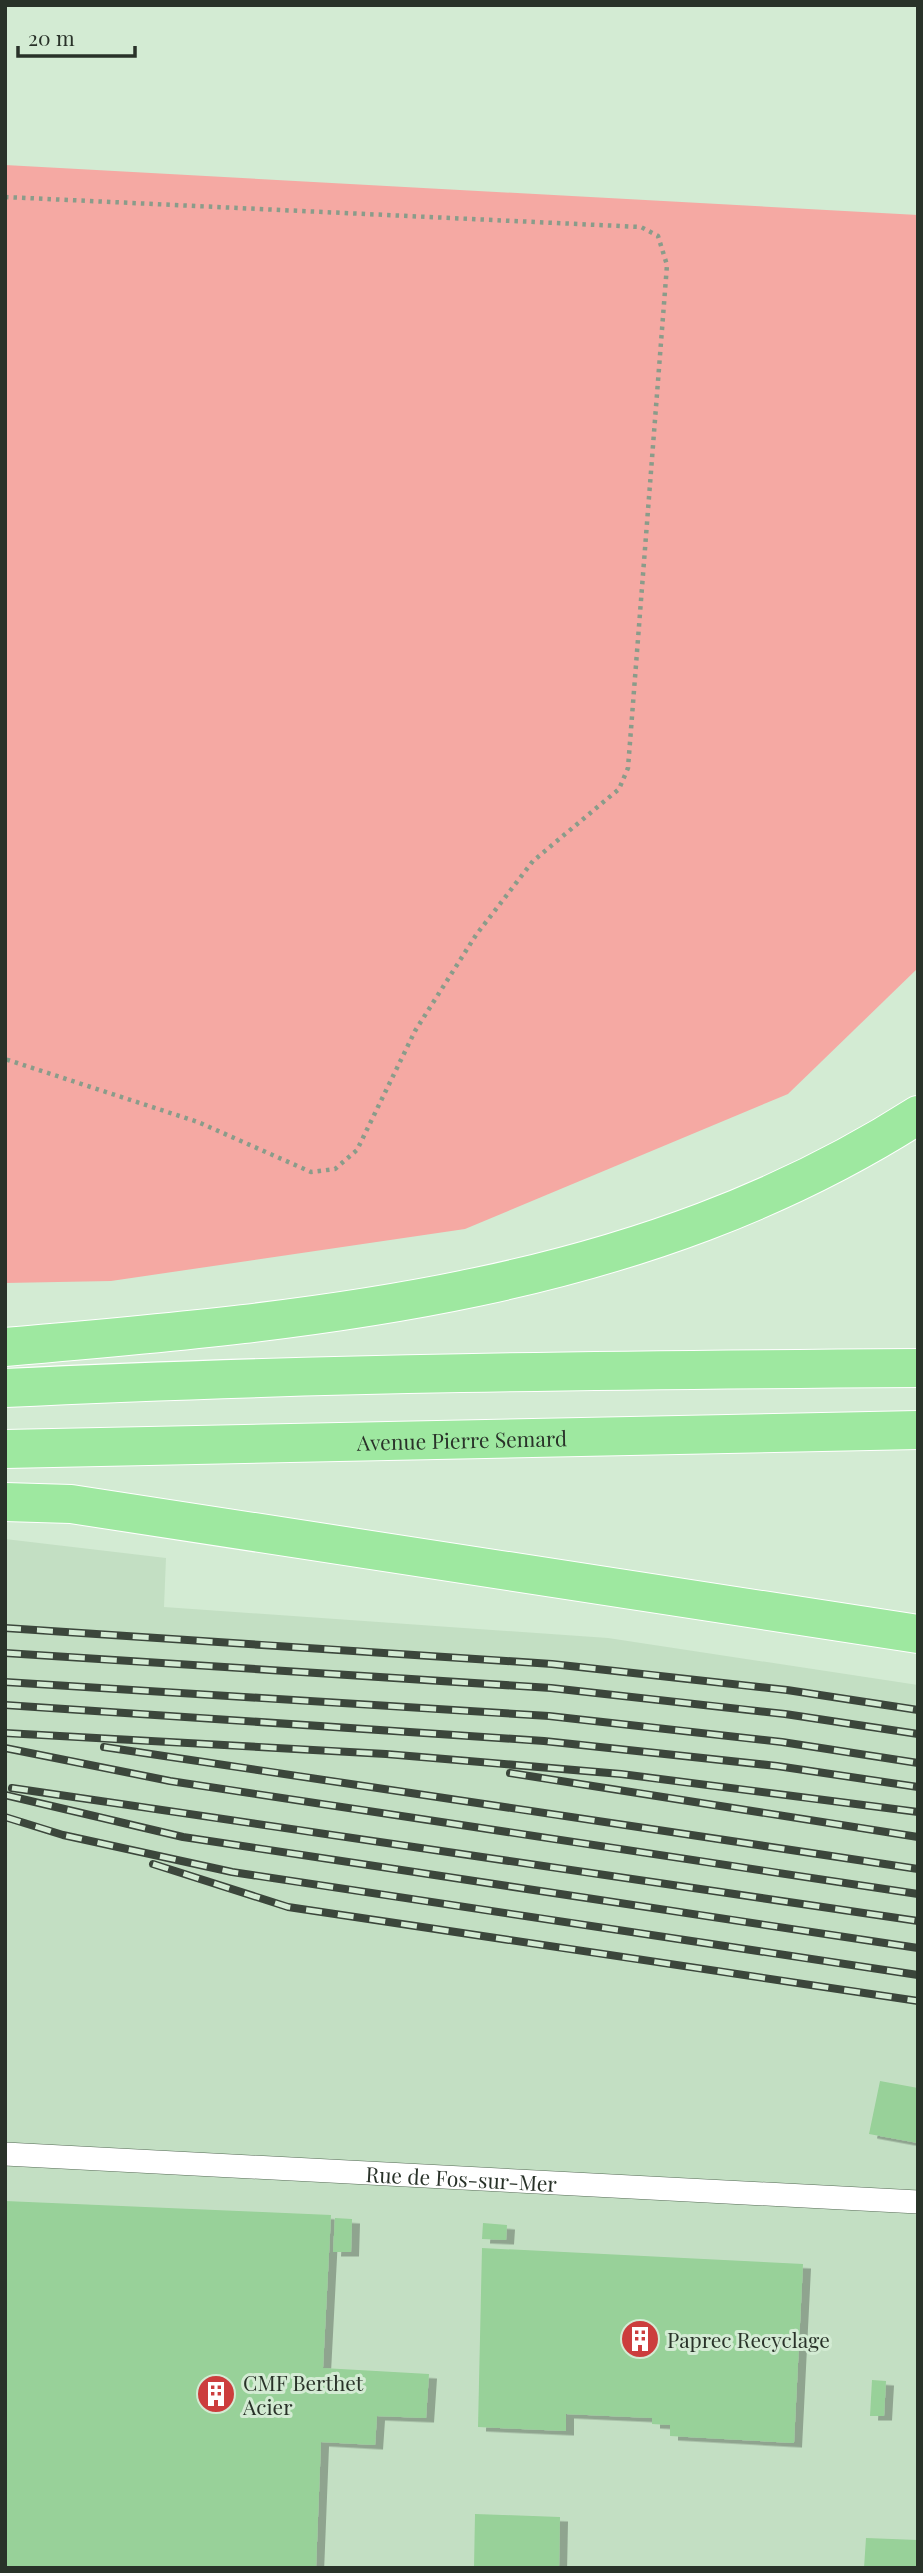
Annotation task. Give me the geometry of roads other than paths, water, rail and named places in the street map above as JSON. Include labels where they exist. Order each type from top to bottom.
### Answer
[{"type":"highway","points":[[5,1347],[230,1327],[365,1310],[513,1281],[652,1240],[761,1200],[878,1140],[918,1115]]},
{"type":"highway","points":[[5,1388],[412,1373],[918,1368]]},
{"type":"highway","name":"Avenue Pierre Semard","points":[[5,1449],[918,1430]]},
{"type":"highway","points":[[5,1502],[71,1504],[918,1634]]},
{"type":"lane","name":"Rue de Fos-sur-Mer","points":[[5,2154],[918,2202]]},
{"type":"railway","points":[[5,1628],[552,1664],[787,1690],[918,1710]]},
{"type":"railway","points":[[5,1653],[551,1688],[785,1714],[918,1734]]},
{"type":"railway","points":[[5,1682],[549,1716],[782,1742],[918,1763]]},
{"type":"railway","points":[[5,1705],[544,1741],[777,1766],[918,1787]]},
{"type":"railway","points":[[5,1733],[386,1754],[621,1774],[918,1812]]},
{"type":"railway","points":[[104,1747],[918,1869]]},
{"type":"railway","points":[[5,1748],[170,1781],[918,1894]]},
{"type":"railway","points":[[510,1773],[918,1837]]},
{"type":"railway","points":[[12,1788],[918,1921]]},
{"type":"railway","points":[[5,1795],[183,1837],[918,1948]]},
{"type":"railway","points":[[5,1817],[63,1835],[232,1872],[918,1975]]},
{"type":"railway","points":[[153,1864],[288,1907],[918,2001]]},
{"type":"place","name":"Paprec Recyclage","points":[[640,2339]]},
{"type":"place","name":"CMF Berthet Acier","points":[[216,2394]]}]
